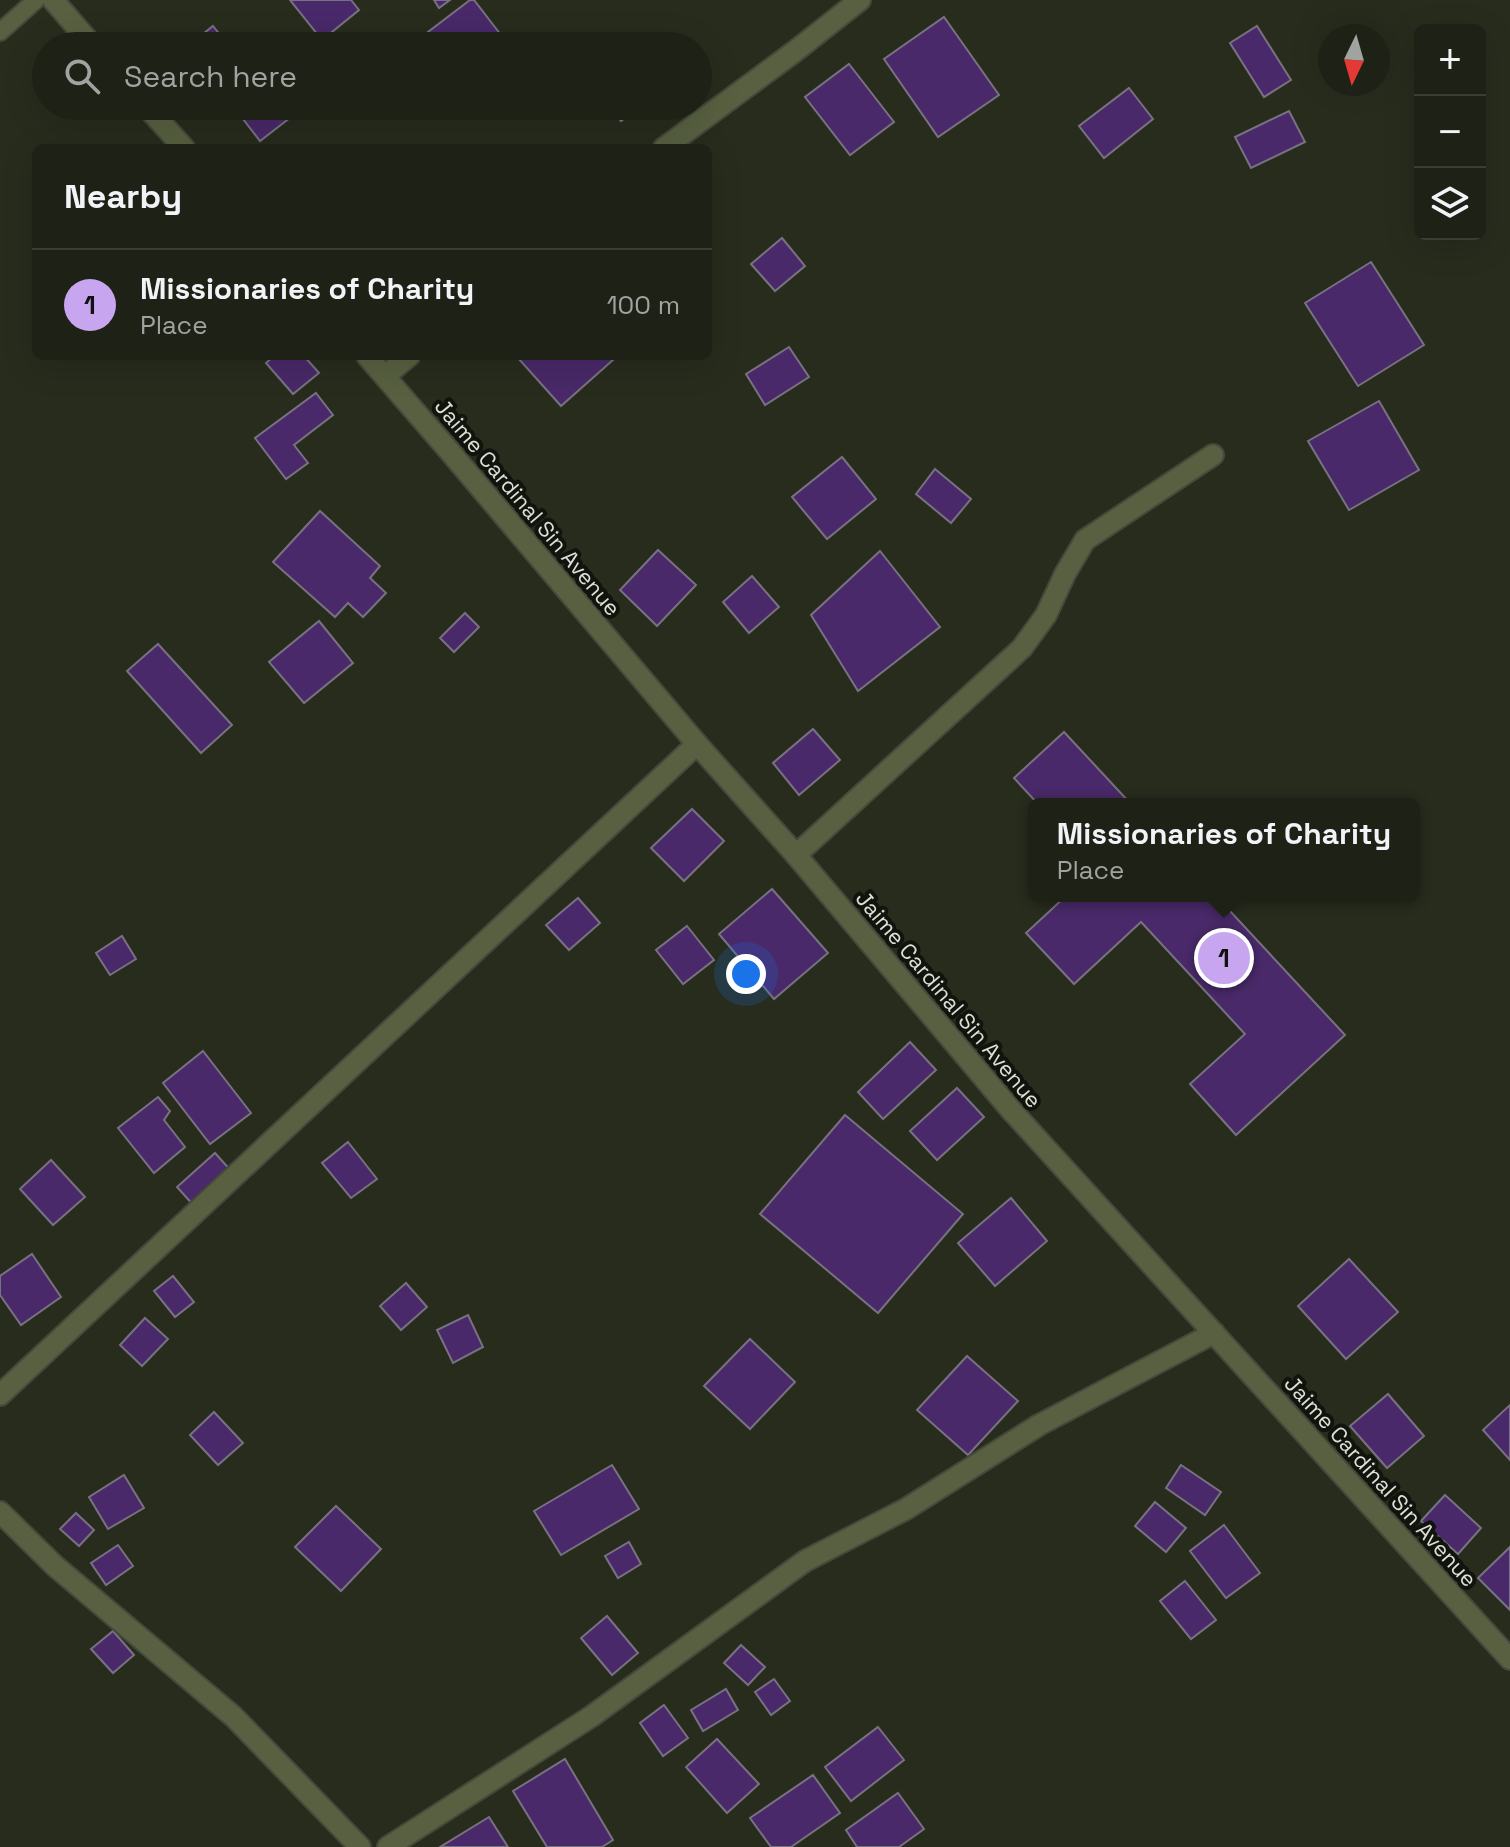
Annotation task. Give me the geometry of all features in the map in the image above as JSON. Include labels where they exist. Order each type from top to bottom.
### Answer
[{"type":"street","points":[[53,0],[81,32]]},
{"type":"street","points":[[712,113],[860,0]]},
{"type":"street","points":[[159,120],[180,144]]},
{"type":"street","points":[[669,144],[702,120]]},
{"type":"street","name":"Jaime Cardinal Sin Avenue","points":[[371,360],[1011,1110],[1510,1659]]},
{"type":"street","points":[[385,376],[404,360]]},
{"type":"street","points":[[796,855],[1022,648],[1046,615],[1085,540],[1213,455]]},
{"type":"street","points":[[0,1395],[697,744]]},
{"type":"street","points":[[388,1847],[592,1716],[805,1561],[906,1509],[1039,1425],[1214,1333]]},
{"type":"street","points":[[0,1512],[55,1566],[234,1717],[360,1847]]},
{"type":"lane","points":[[0,32],[36,0]]},
{"type":"building","points":[[290,0],[351,0],[359,10],[332,32],[316,32]]},
{"type":"building","points":[[434,0],[450,0],[439,8]]},
{"type":"building","points":[[474,0],[499,32],[428,32]]},
{"type":"building","points":[[944,17],[999,95],[938,137],[884,59]]},
{"type":"building","points":[[1257,26],[1291,80],[1264,97],[1230,43]]},
{"type":"building","points":[[849,64],[894,122],[850,155],[805,97]]},
{"type":"building","points":[[1129,88],[1153,119],[1104,158],[1079,126]]},
{"type":"building","points":[[1289,111],[1305,142],[1251,168],[1235,137]]},
{"type":"building","points":[[244,120],[287,120],[260,141]]},
{"type":"building","points":[[782,238],[805,266],[775,291],[751,264]]},
{"type":"building","points":[[1371,262],[1424,345],[1358,386],[1305,303]]},
{"type":"building","points":[[789,347],[809,377],[765,405],[746,374]]},
{"type":"building","points":[[269,360],[308,360],[319,373],[293,394],[266,363]]},
{"type":"building","points":[[520,360],[613,360],[561,406]]},
{"type":"building","points":[[316,393],[333,415],[294,445],[308,463],[286,479],[255,438]]},
{"type":"building","points":[[1379,401],[1419,470],[1349,510],[1308,441]]},
{"type":"building","points":[[842,457],[876,499],[827,539],[792,497]]},
{"type":"building","points":[[935,469],[971,499],[951,523],[916,494]]},
{"type":"building","points":[[320,511],[380,566],[370,578],[386,593],[363,617],[348,603],[335,617],[273,562]]},
{"type":"building","points":[[658,550],[696,585],[657,626],[620,590]]},
{"type":"building","points":[[880,551],[940,627],[858,691],[811,615]]},
{"type":"building","points":[[752,576],[779,607],[749,633],[723,602]]},
{"type":"building","points":[[465,613],[479,627],[454,652],[440,638]]},
{"type":"building","points":[[319,621],[353,663],[304,703],[269,662]]},
{"type":"building","points":[[158,644],[232,725],[201,753],[127,671]]},
{"type":"building","points":[[813,729],[840,760],[799,795],[773,763]]},
{"type":"building","points":[[1064,732],[1125,798],[1032,798],[1014,778]]},
{"type":"building","points":[[692,809],[724,841],[684,881],[651,848]]},
{"type":"building","points":[[772,889],[828,953],[774,999],[719,934]]},
{"type":"building","points":[[578,898],[600,923],[569,950],[546,925]]},
{"type":"building","points":[[1060,902],[1222,902],[1345,1035],[1236,1135],[1190,1084],[1245,1034],[1141,922],[1074,984],[1026,933]]},
{"type":"building","points":[[687,926],[714,960],[683,984],[656,950]]},
{"type":"building","points":[[122,936],[136,959],[110,975],[96,953]]},
{"type":"building","points":[[910,1042],[936,1070],[883,1119],[858,1092]]},
{"type":"building","points":[[203,1051],[251,1113],[210,1144],[163,1083]]},
{"type":"building","points":[[957,1088],[984,1117],[937,1160],[910,1131]]},
{"type":"building","points":[[158,1097],[170,1111],[164,1120],[185,1147],[154,1173],[118,1128]]},
{"type":"building","points":[[845,1115],[963,1214],[878,1313],[760,1214]]},
{"type":"building","points":[[348,1142],[377,1179],[351,1198],[322,1163]]},
{"type":"building","points":[[215,1153],[233,1173],[196,1208],[177,1187]]},
{"type":"building","points":[[51,1160],[85,1197],[53,1225],[20,1189]]},
{"type":"building","points":[[1011,1198],[1047,1241],[995,1286],[958,1243]]},
{"type":"building","points":[[32,1254],[61,1297],[21,1325],[0,1295],[0,1276]]},
{"type":"building","points":[[1349,1259],[1398,1312],[1346,1359],[1298,1306]]},
{"type":"building","points":[[173,1276],[194,1302],[175,1317],[154,1291]]},
{"type":"building","points":[[406,1283],[427,1307],[401,1330],[380,1306]]},
{"type":"building","points":[[468,1315],[483,1347],[453,1363],[437,1330]]},
{"type":"building","points":[[145,1318],[168,1339],[142,1366],[120,1345]]},
{"type":"building","points":[[750,1339],[795,1382],[750,1429],[704,1386]]},
{"type":"building","points":[[967,1356],[1018,1401],[968,1455],[917,1410]]},
{"type":"building","points":[[1388,1394],[1424,1436],[1387,1468],[1350,1426]]},
{"type":"building","points":[[1510,1405],[1510,1460],[1483,1430]]},
{"type":"building","points":[[214,1412],[243,1443],[218,1465],[190,1435]]},
{"type":"building","points":[[612,1465],[639,1509],[561,1555],[534,1511]]},
{"type":"building","points":[[1181,1465],[1221,1492],[1205,1515],[1166,1488]]},
{"type":"building","points":[[124,1475],[144,1508],[108,1529],[89,1497]]},
{"type":"building","points":[[1445,1495],[1481,1528],[1458,1554],[1421,1521]]},
{"type":"building","points":[[1155,1502],[1186,1528],[1166,1552],[1135,1526]]},
{"type":"building","points":[[336,1506],[381,1549],[341,1591],[295,1547]]},
{"type":"building","points":[[76,1513],[94,1530],[79,1546],[60,1529]]},
{"type":"building","points":[[1224,1525],[1260,1573],[1226,1598],[1190,1551]]},
{"type":"building","points":[[629,1542],[641,1564],[618,1578],[605,1556]]},
{"type":"building","points":[[118,1545],[133,1566],[106,1585],[91,1563]]},
{"type":"building","points":[[1510,1547],[1510,1610],[1478,1578]]},
{"type":"building","points":[[1185,1581],[1216,1620],[1191,1639],[1160,1601]]},
{"type":"building","points":[[607,1616],[638,1653],[612,1675],[581,1638]]},
{"type":"building","points":[[113,1631],[134,1655],[113,1673],[91,1649]]},
{"type":"building","points":[[741,1645],[765,1667],[748,1685],[724,1663]]},
{"type":"building","points":[[774,1679],[790,1701],[771,1715],[755,1692]]},
{"type":"building","points":[[726,1689],[738,1710],[703,1731],[691,1710]]},
{"type":"building","points":[[664,1705],[688,1738],[663,1756],[640,1723]]},
{"type":"building","points":[[878,1727],[904,1760],[851,1801],[825,1767]]},
{"type":"building","points":[[717,1739],[759,1784],[727,1813],[686,1767]]},
{"type":"building","points":[[565,1759],[613,1840],[602,1847],[547,1847],[513,1791]]},
{"type":"building","points":[[813,1775],[840,1813],[791,1847],[771,1847],[750,1818]]},
{"type":"building","points":[[898,1793],[924,1829],[899,1847],[857,1847],[846,1830]]},
{"type":"building","points":[[489,1817],[508,1847],[440,1847]]},
{"type":"place","name":"Missionaries of Charity","points":[[1224,958]]}]
